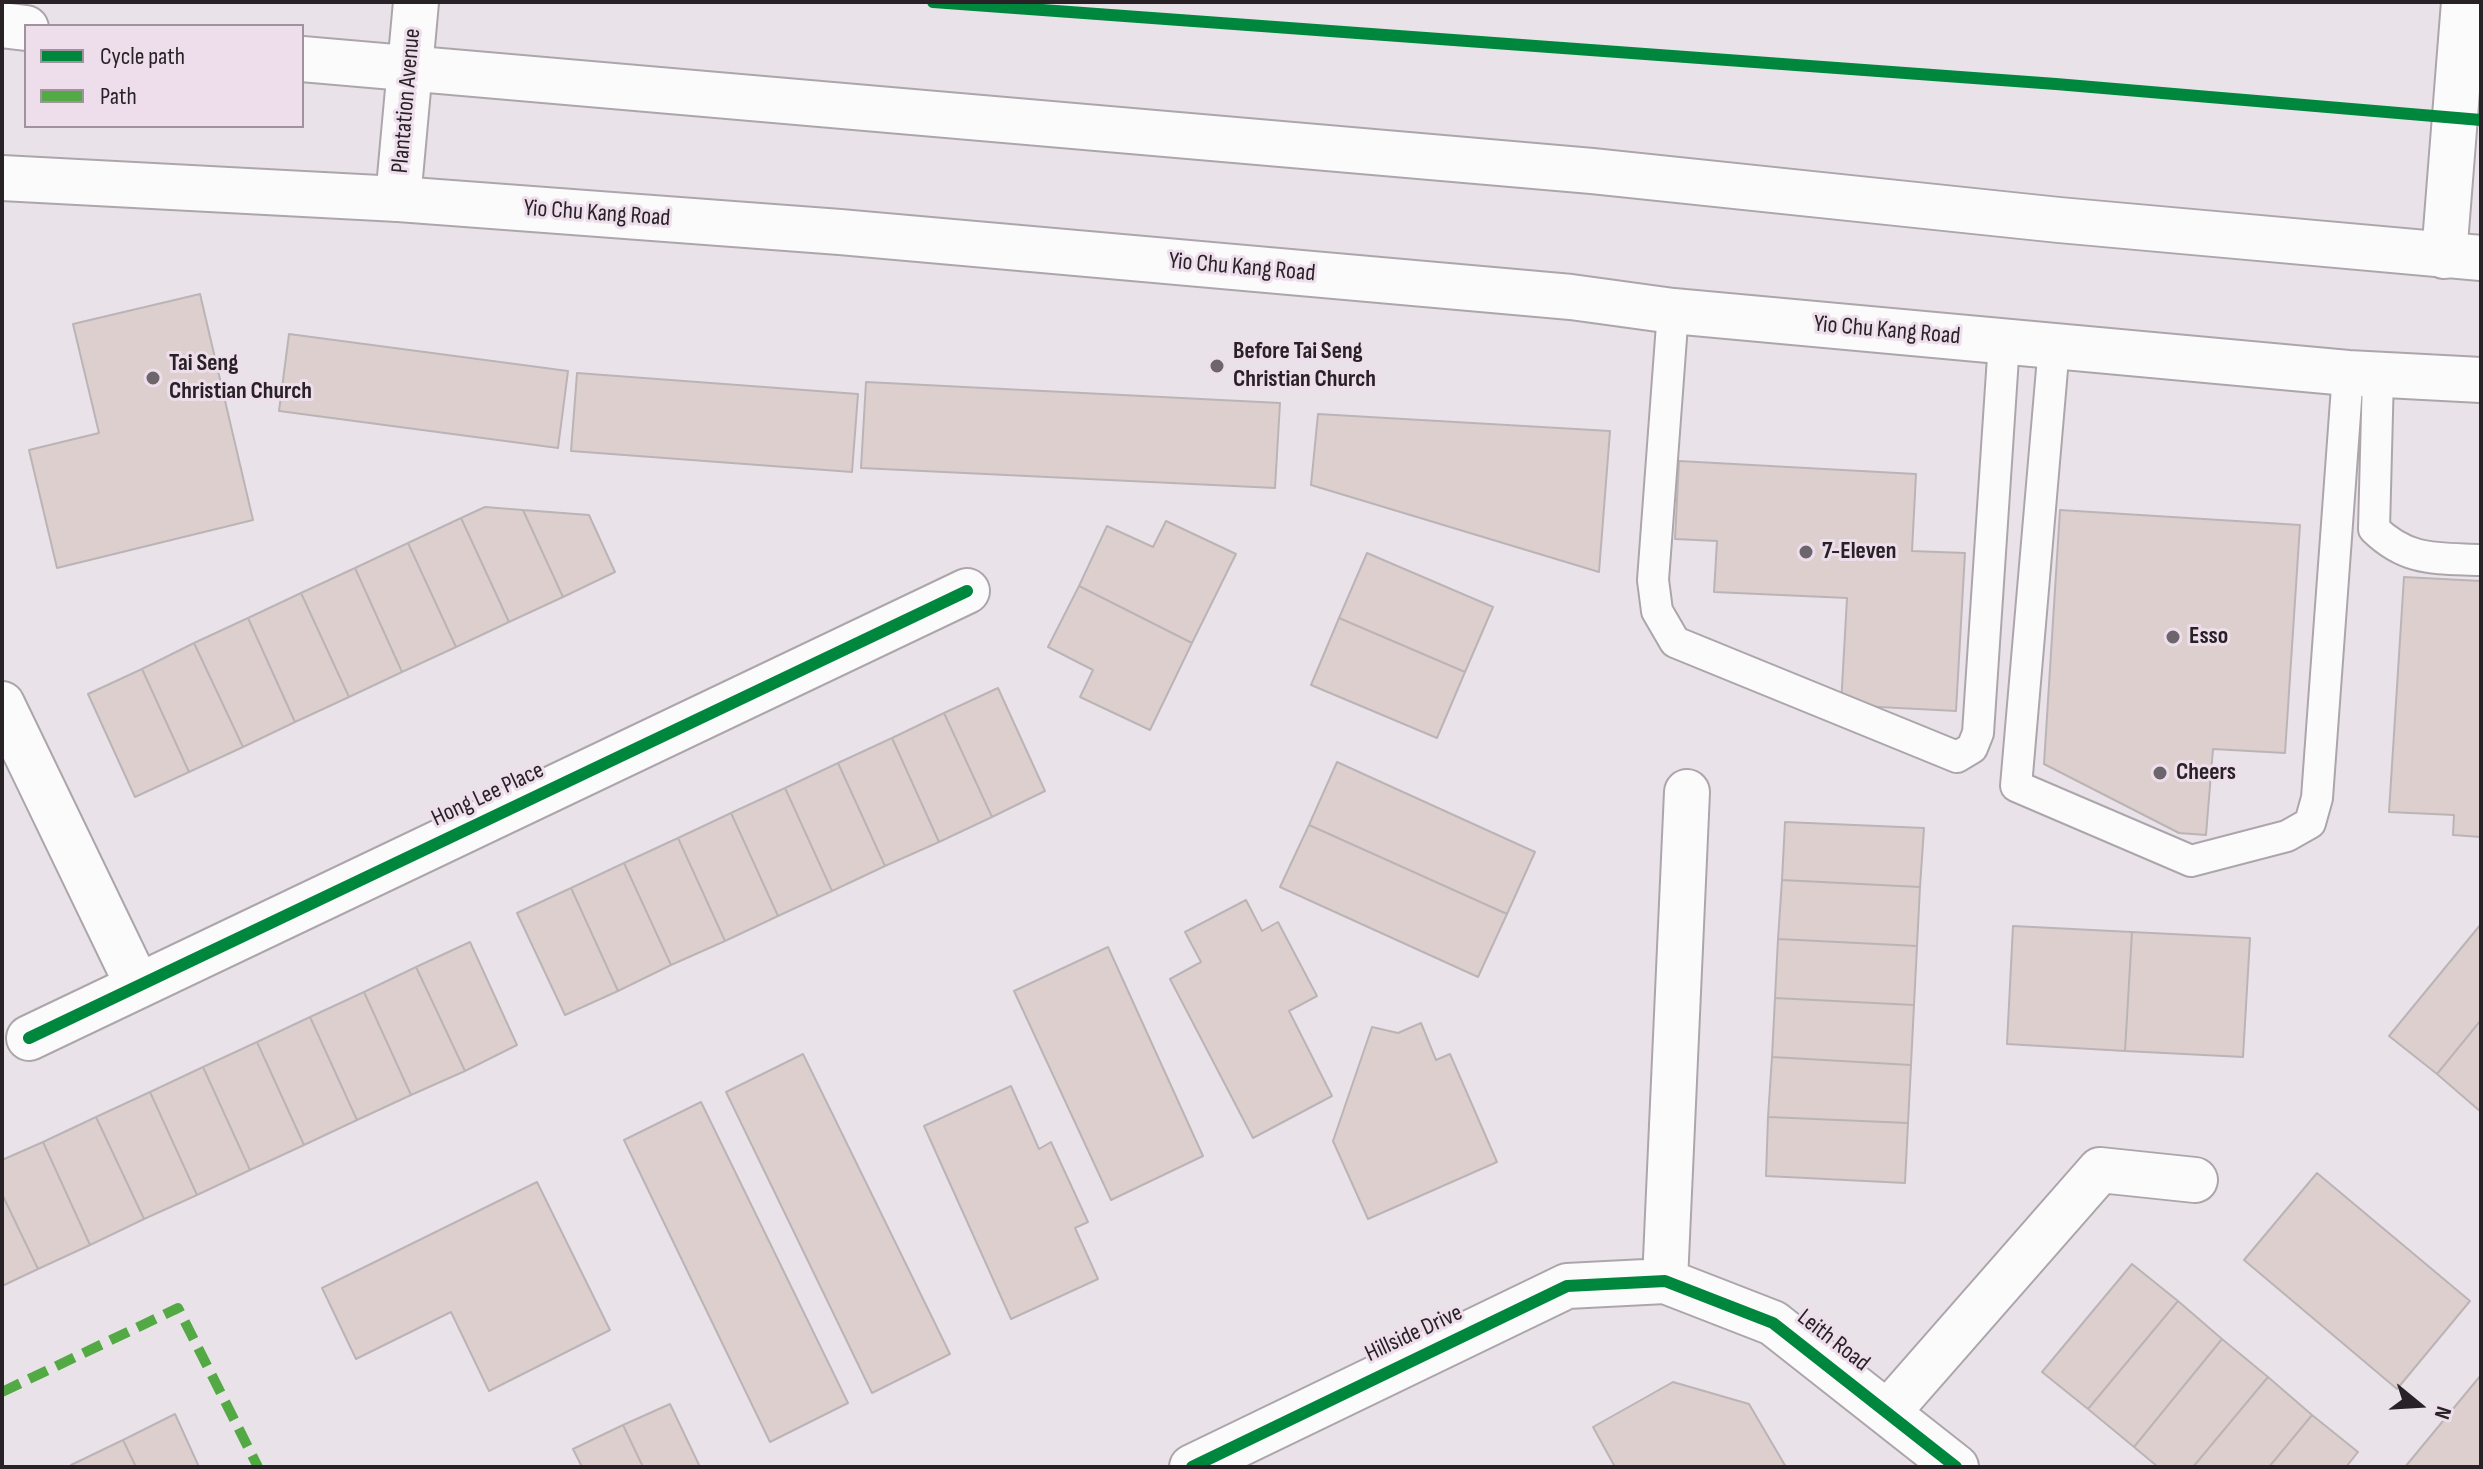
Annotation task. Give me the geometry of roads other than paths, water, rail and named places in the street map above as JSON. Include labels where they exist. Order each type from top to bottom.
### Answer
[{"type":"main road","name":"Plantation Avenue","points":[[398,199],[416,2]]},
{"type":"main road","points":[[304,59],[1592,171],[2462,257],[2464,2]]},
{"type":"main road","points":[[2,25],[24,28]]},
{"type":"main road","name":"Yio Chu Kang Road","points":[[5,179],[398,199],[840,232],[1571,297],[1673,311],[2004,342],[2363,374],[2481,380]]},
{"type":"main road","name":"Hong Lee Place","points":[[29,1038],[967,591]]},
{"type":"main road","points":[[2,704],[138,986]]},
{"type":"main road","points":[[1665,1281],[1687,792]]},
{"type":"main road","points":[[1888,1412],[2100,1170],[2195,1180]]},
{"type":"main road","name":"Leith Road","points":[[1665,1281],[1773,1323],[1956,1467]]},
{"type":"main road","name":"Hillside Drive","points":[[1192,1467],[1567,1286],[1665,1281]]},
{"type":"lane","points":[[1673,311],[1653,580],[1657,611],[1675,642],[1957,757],[1972,748],[1978,733],[2004,342]]},
{"type":"lane","points":[[2054,346],[2016,786],[2191,861],[2287,836],[2310,823],[2317,798],[2363,374]]},
{"type":"lane","points":[[2363,374],[2374,529],[2394,548],[2421,557],[2481,560]]},
{"type":"place","name":"Before Tai Seng Christian Church","points":[[1217,366]]},
{"type":"place","name":"Tai Seng Christian Church","points":[[153,378]]},
{"type":"place","name":"7-Eleven","points":[[1806,552]]},
{"type":"place","name":"Esso","points":[[2173,637]]},
{"type":"place","name":"Cheers","points":[[2160,773]]}]
